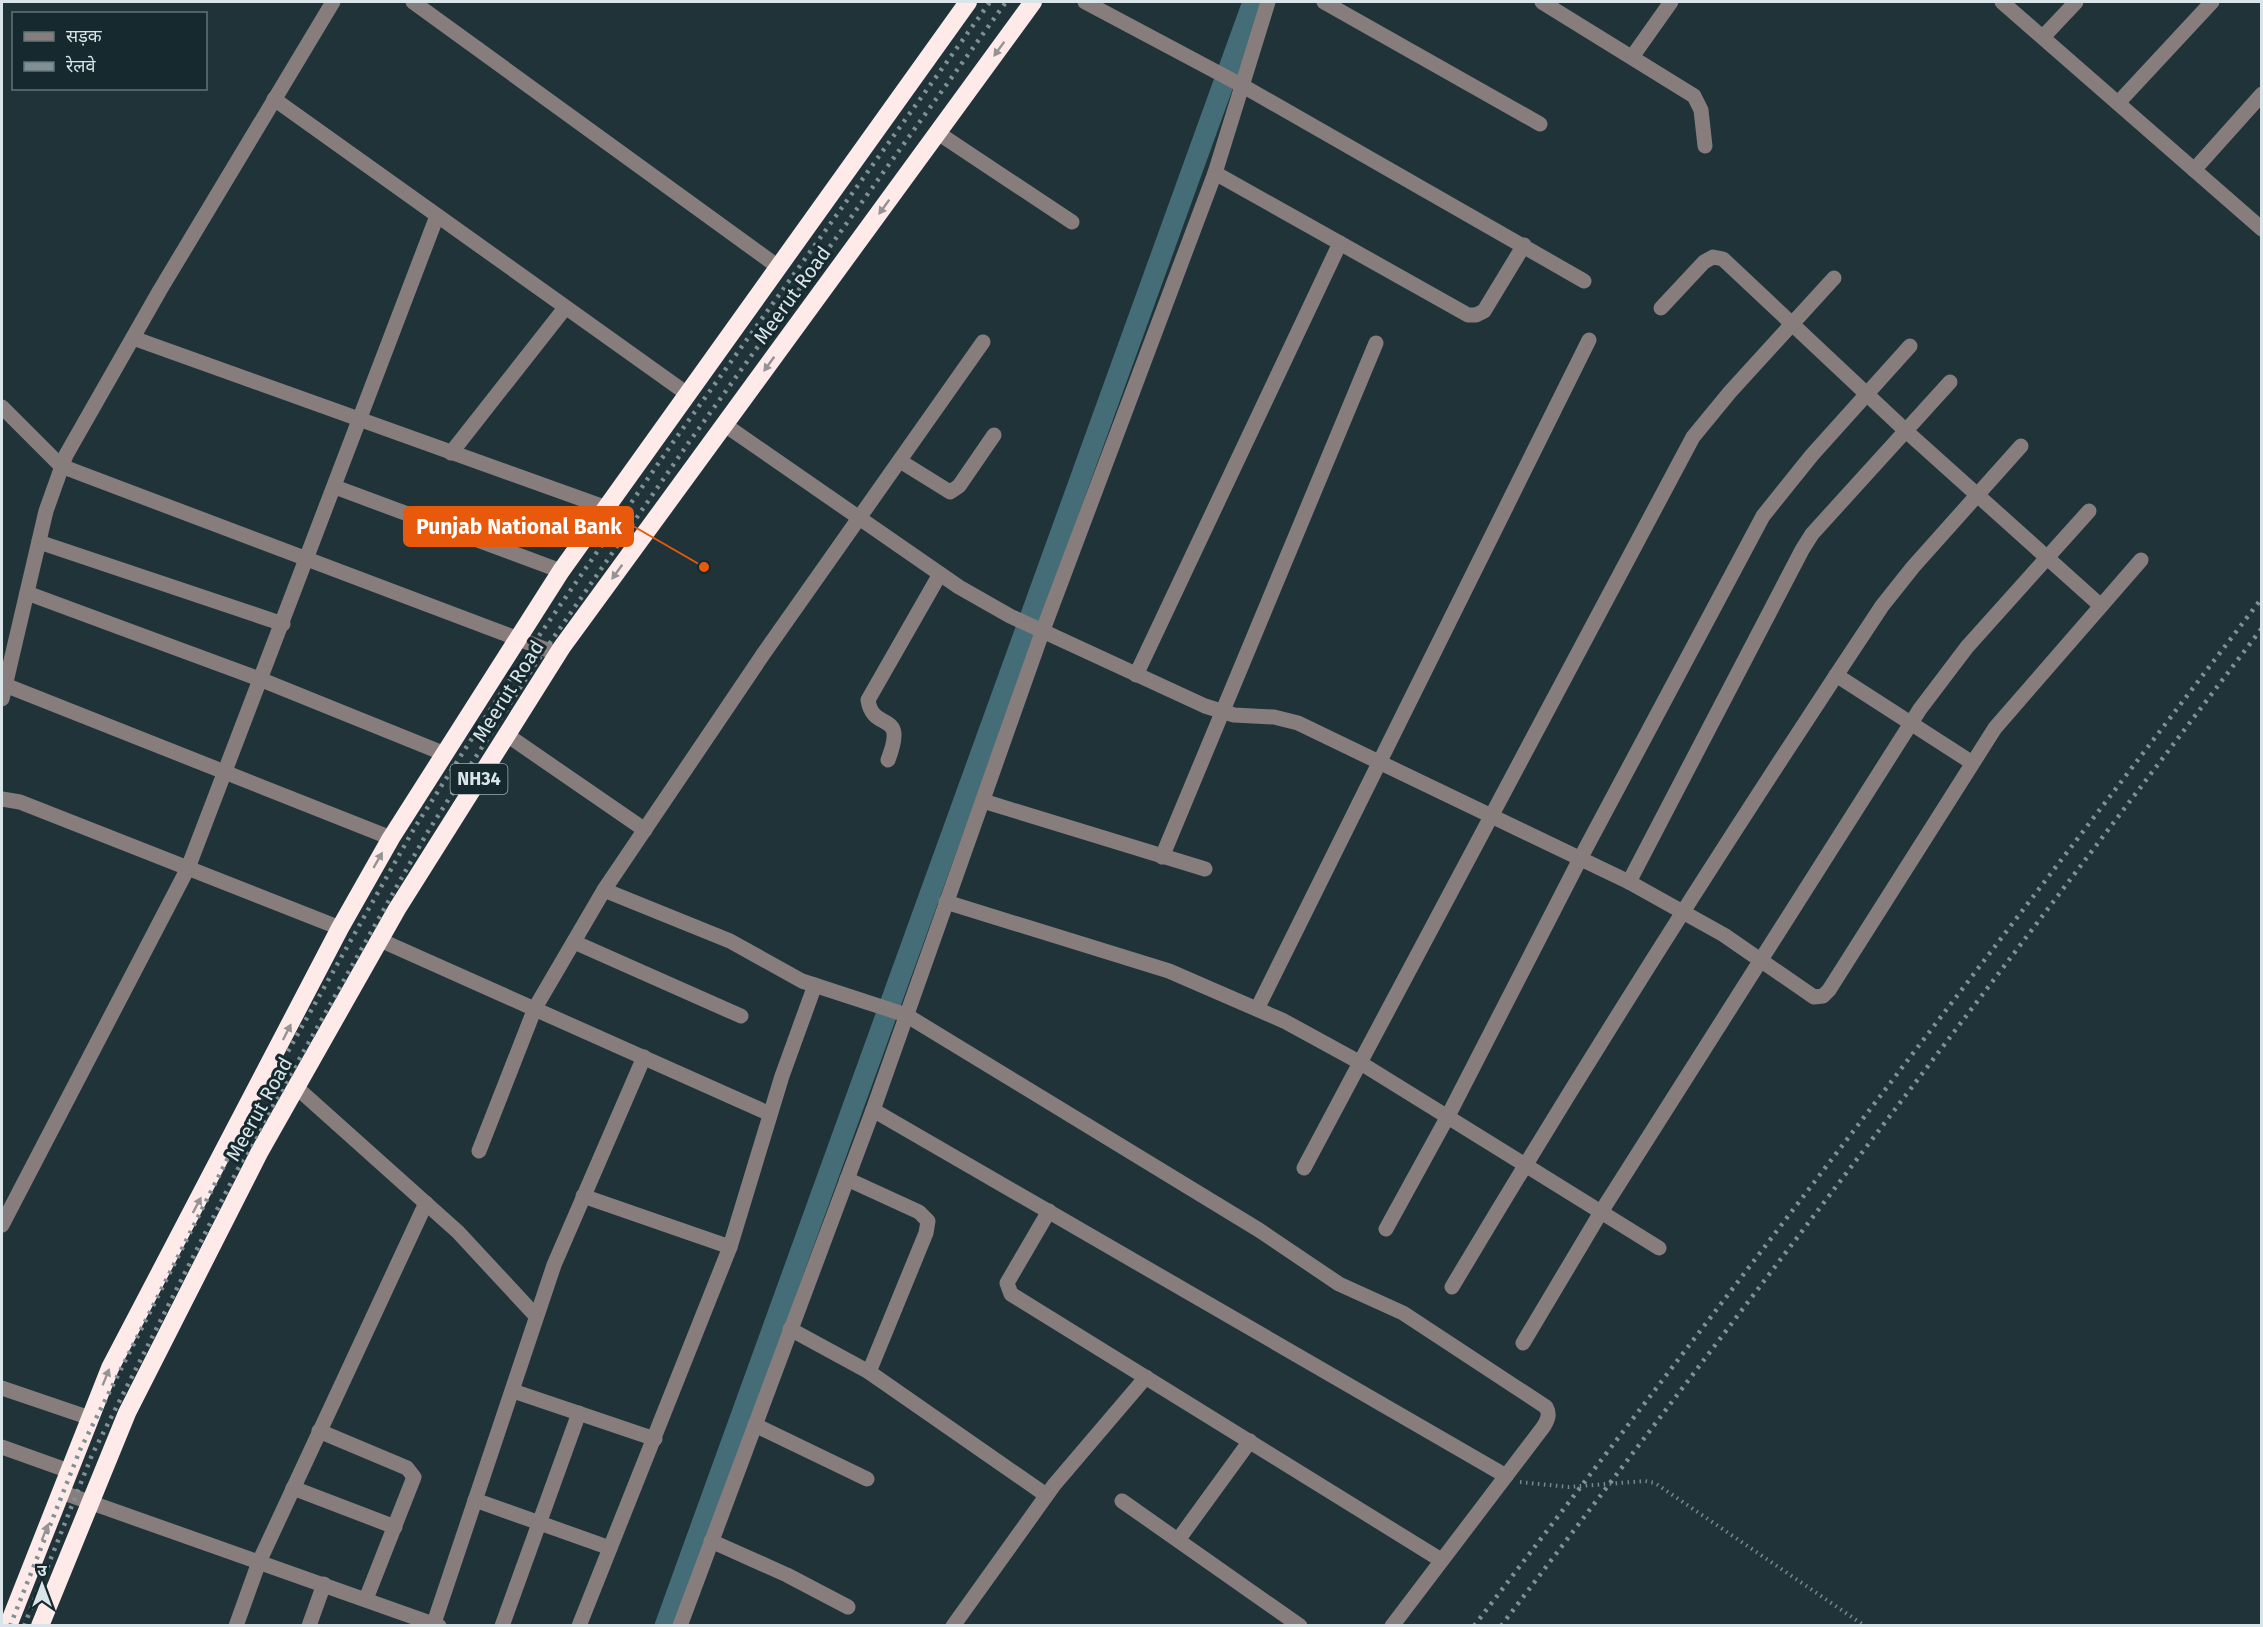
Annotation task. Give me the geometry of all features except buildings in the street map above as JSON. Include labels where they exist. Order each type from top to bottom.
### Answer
[{"type":"highway","name":"Meerut Road","points":[[8,1626],[110,1368],[340,928],[391,838],[561,571],[686,393],[968,2]]},
{"type":"highway","name":"Meerut Road","points":[[40,1626],[127,1413],[260,1151],[380,940],[558,654],[1034,2]]},
{"type":"street","points":[[333,2],[133,338],[61,466],[39,542],[3,692],[226,772],[391,838]]},
{"type":"street","points":[[414,2],[777,266]]},
{"type":"street","points":[[1085,2],[1240,84],[1584,281]]},
{"type":"street","points":[[680,1626],[873,1110],[901,1012],[946,903],[983,801],[1038,629],[1215,173],[1240,84],[1268,2]]},
{"type":"street","points":[[1324,2],[1540,124]]},
{"type":"street","points":[[1632,57],[1671,2]]},
{"type":"street","points":[[2002,2],[2260,226]]},
{"type":"street","points":[[2043,37],[2076,2]]},
{"type":"street","points":[[2118,103],[2212,2]]},
{"type":"street","points":[[1549,3],[1699,102],[1705,146]]},
{"type":"street","points":[[2194,170],[2262,94]]},
{"type":"street","points":[[274,99],[686,393]]},
{"type":"street","points":[[938,133],[1072,222]]},
{"type":"street","points":[[1215,173],[1468,315],[1476,315],[1484,311],[1524,245]]},
{"type":"street","points":[[2,1225],[188,868],[262,680],[437,216]]},
{"type":"street","points":[[1136,675],[1340,243]]},
{"type":"street","points":[[1661,308],[1704,262],[1713,257],[1723,259],[1732,265],[1906,431],[2101,606]]},
{"type":"street","points":[[1304,1168],[1693,437],[1834,278]]},
{"type":"street","points":[[451,453],[565,308]]},
{"type":"street","points":[[133,338],[607,508]]},
{"type":"street","points":[[1257,1009],[1589,340]]},
{"type":"street","points":[[478,1151],[535,1008],[604,890],[764,653],[860,520],[983,342]]},
{"type":"street","points":[[1162,857],[1376,343]]},
{"type":"street","points":[[1386,1229],[1448,1116],[1580,859],[1763,516],[1812,454],[1910,346]]},
{"type":"street","points":[[1629,882],[1812,534],[1950,382]]},
{"type":"street","points":[[2,406],[61,466],[558,654]]},
{"type":"street","points":[[725,424],[940,574],[1010,616],[1222,713],[1285,719],[1381,763],[1629,882],[1684,912],[1814,997],[1823,996],[1971,762],[2006,714],[2141,560]]},
{"type":"street","points":[[900,461],[950,492],[959,486],[994,435]]},
{"type":"street","points":[[1452,1287],[1525,1164],[1836,675],[1898,586],[2021,446]]},
{"type":"street","points":[[335,487],[561,571]]},
{"type":"street","points":[[1523,1342],[1601,1212],[1910,724],[1951,666],[2089,511]]},
{"type":"street","points":[[39,542],[283,624]]},
{"type":"street","points":[[888,760],[896,740],[895,732],[891,725],[874,715],[868,700],[940,574]]},
{"type":"street","points":[[27,593],[262,680],[445,754]]},
{"type":"street","points":[[1836,675],[1971,762]]},
{"type":"street","points":[[507,735],[645,830]]},
{"type":"street","points":[[2,799],[20,802],[340,928]]},
{"type":"street","points":[[983,801],[1205,870]]},
{"type":"street","points":[[604,890],[709,932],[815,985],[901,1012],[1259,1230],[1346,1288],[1403,1313],[1546,1407],[1549,1411],[1548,1420],[1392,1626]]},
{"type":"street","points":[[946,903],[1169,971],[1257,1009],[1359,1062],[1659,1248]]},
{"type":"street","points":[[380,940],[770,1114]]},
{"type":"street","points":[[574,942],[741,1016]]},
{"type":"street","points":[[579,1626],[730,1248],[770,1114],[815,985]]},
{"type":"street","points":[[61,1492],[435,1625],[536,1315],[583,1196],[644,1057]]},
{"type":"street","points":[[296,1087],[484,1257],[536,1315]]},
{"type":"street","points":[[873,1110],[1506,1476]]},
{"type":"street","points":[[847,1179],[919,1212],[927,1221],[926,1233],[869,1372]]},
{"type":"street","points":[[583,1196],[730,1248]]},
{"type":"street","points":[[236,1626],[259,1562],[426,1203]]},
{"type":"street","points":[[1049,1210],[1010,1278],[1007,1289],[1019,1299],[1441,1560]]},
{"type":"street","points":[[790,1329],[869,1372],[1046,1496]]},
{"type":"street","points":[[953,1626],[1046,1496],[1146,1377]]},
{"type":"street","points":[[2,1388],[90,1418]]},
{"type":"street","points":[[513,1391],[655,1439]]},
{"type":"street","points":[[502,1626],[579,1413]]},
{"type":"street","points":[[755,1425],[867,1479]]},
{"type":"street","points":[[320,1431],[412,1472],[414,1477],[366,1599]]},
{"type":"street","points":[[1178,1540],[1250,1441]]},
{"type":"street","points":[[2,1448],[69,1471]]},
{"type":"street","points":[[293,1488],[395,1527]]},
{"type":"street","points":[[475,1500],[610,1548]]},
{"type":"street","points":[[1122,1501],[1300,1626]]},
{"type":"street","points":[[711,1540],[848,1606]]},
{"type":"street","points":[[309,1626],[324,1584]]},
{"type":"path","points":[[1506,1476],[1520,1482],[1550,1487],[1645,1481],[1655,1483],[1865,1626]]},
{"type":"waterway","points":[[665,1626],[1253,2]]},
{"type":"railway","points":[[10,1626],[80,1450],[231,1152],[415,827],[525,656],[676,438],[990,2]]},
{"type":"railway","points":[[24,1626],[92,1455],[243,1159],[427,833],[536,663],[687,445],[1006,2]]},
{"type":"railway","points":[[1474,1626],[2262,598]]},
{"type":"railway","points":[[1501,1626],[2262,628]]},
{"type":"place","name":"Punjab National Bank","points":[[704,567]]}]
